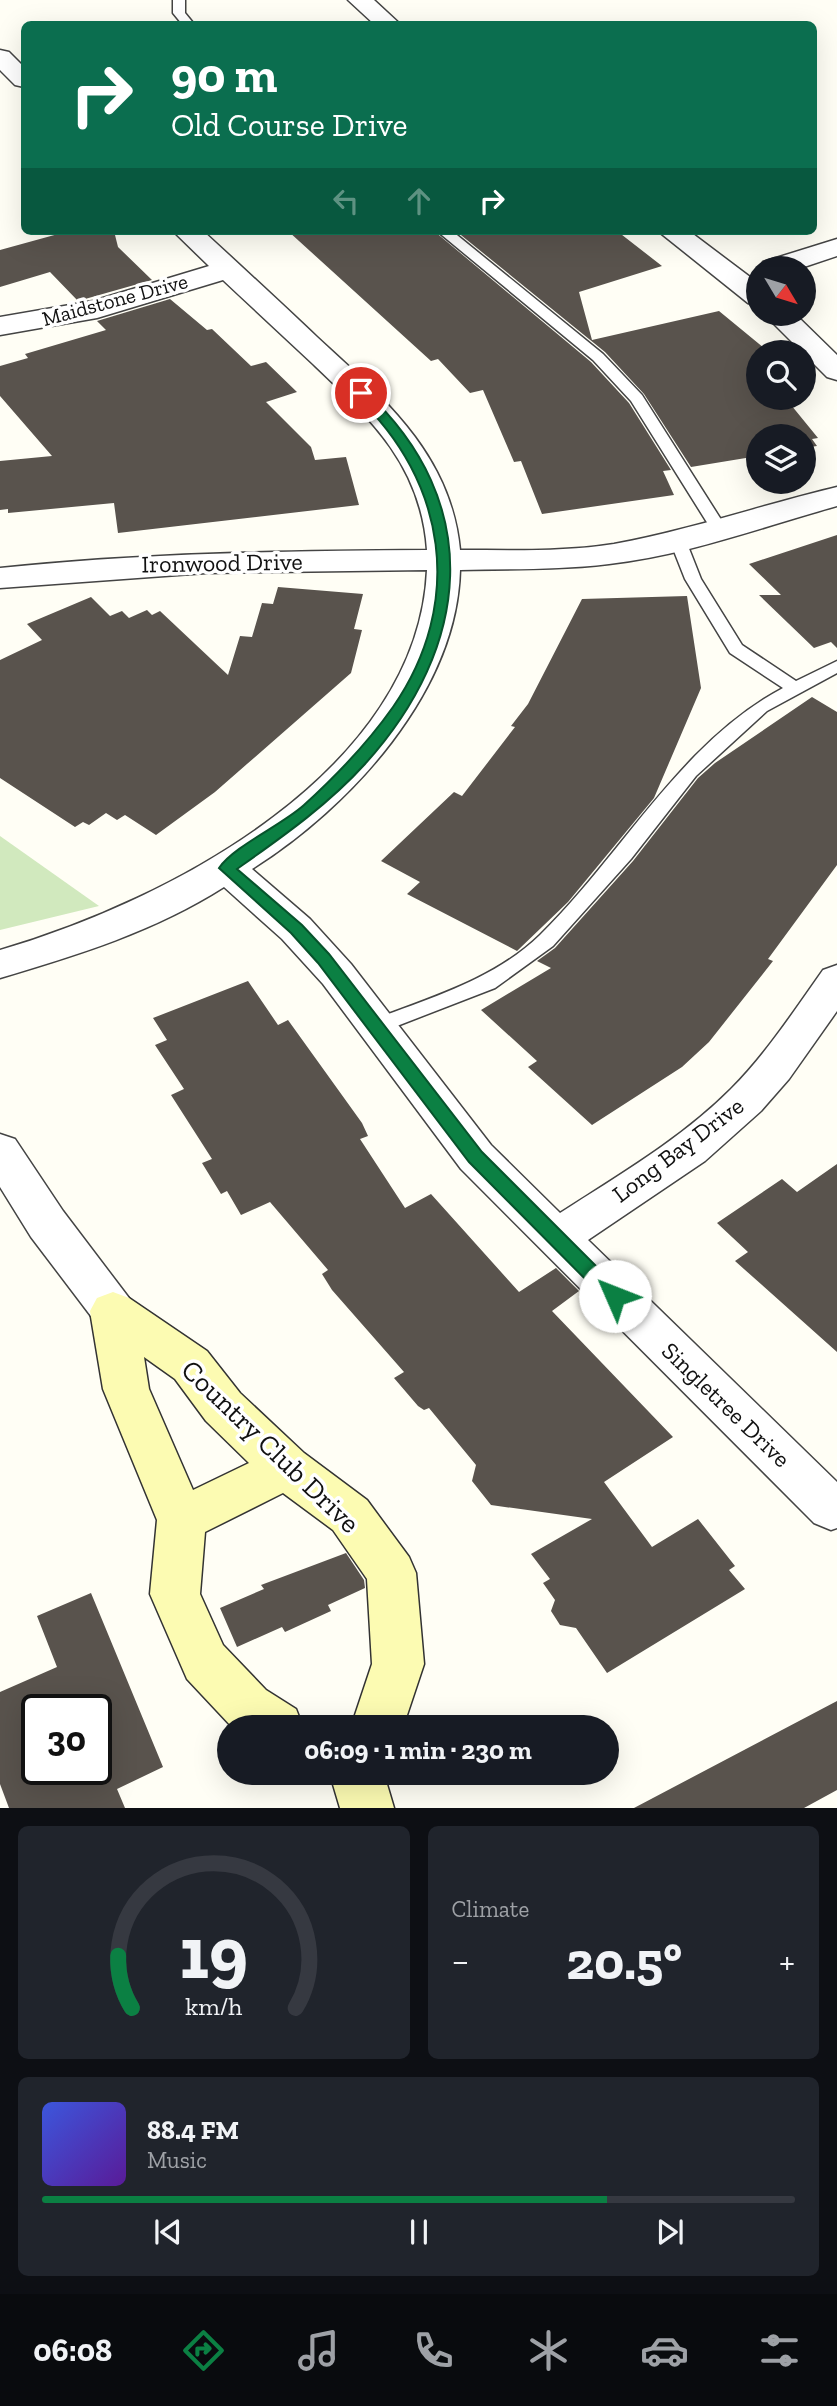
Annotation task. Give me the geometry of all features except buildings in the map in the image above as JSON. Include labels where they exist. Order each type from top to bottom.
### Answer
[{"type":"street","points":[[360,0],[384,21]]},
{"type":"street","points":[[0,57],[21,77]]},
{"type":"street","points":[[0,964],[107,928],[227,868],[306,812],[360,760],[401,707],[425,659],[441,606],[444,561],[440,526],[429,485],[407,446],[381,412],[191,235]]},
{"type":"street","points":[[677,235],[746,280]]},
{"type":"street","points":[[810,256],[837,247]]},
{"type":"street","name":"Maidstone Drive","points":[[0,326],[97,309],[229,269]]},
{"type":"street","points":[[790,326],[837,372]]},
{"type":"street","name":"Ironwood Drive","points":[[0,578],[84,567],[170,562],[444,561],[550,559],[611,554],[678,541],[837,496]]},
{"type":"street","name":"Singletree Drive","points":[[227,868],[296,929],[337,974],[475,1157],[831,1508]]},
{"type":"street","name":"Long Bay Drive","points":[[556,1238],[661,1169],[731,1115],[775,1069],[837,980]]},
{"type":"street","name":"Country Club Drive","points":[[0,1151],[47,1224],[113,1311],[191,1365],[223,1407],[287,1468],[350,1515],[391,1573],[398,1664],[381,1715]]},
{"type":"street","name":"Country Club Drive","points":[[113,1311],[126,1389],[181,1520],[175,1594],[205,1662],[248,1708],[259,1715]]},
{"type":"street","points":[[181,1520],[287,1468]]},
{"type":"lane","points":[[179,0],[179,13],[186,21]]},
{"type":"lane","points":[[449,235],[598,356],[637,398],[719,529]]},
{"type":"lane","points":[[678,541],[693,579],[736,649],[796,689]]},
{"type":"lane","points":[[377,1026],[488,983],[547,941],[690,772],[761,708],[837,666]]},
{"type":"green space","points":[[0,836],[99,906],[0,930]]},
{"type":"route","points":[[361,393],[381,412],[407,446],[429,485],[440,526],[444,561],[441,606],[425,659],[401,707],[360,760],[306,812],[227,868],[296,929],[337,974],[475,1157],[615,1296]]}]
